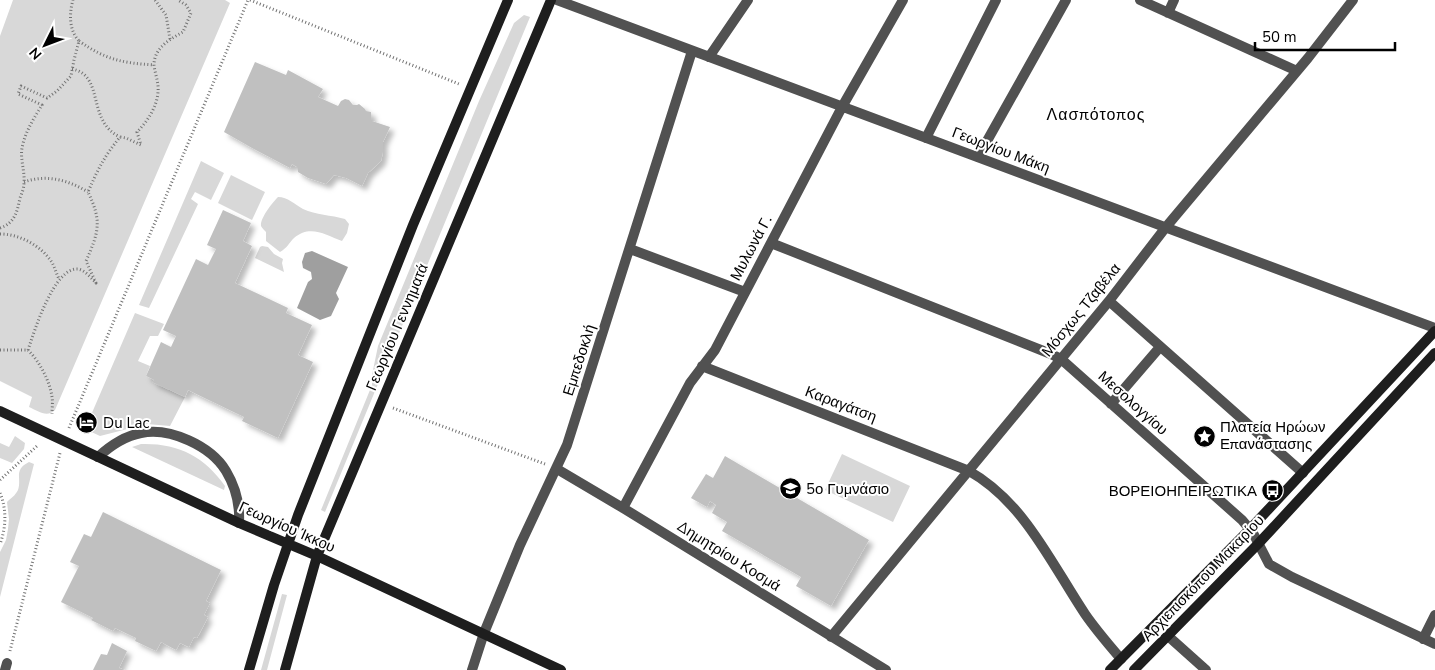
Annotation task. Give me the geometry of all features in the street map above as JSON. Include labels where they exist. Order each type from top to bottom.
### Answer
[{"type":"street","name":"Γεωργίου Γεννηματά","points":[[249,670],[274,585],[301,506],[413,225],[508,0]]},
{"type":"street","name":"Γεωργίου Γεννηματά","points":[[285,670],[317,556],[551,0]]},
{"type":"street","name":"Γεωργίου Μάκη","points":[[557,0],[1435,330]]},
{"type":"street","points":[[709,56],[748,0]]},
{"type":"street","name":"Μυλωνά Γ.","points":[[623,508],[690,383],[715,350],[842,107],[903,0]]},
{"type":"street","points":[[926,138],[996,0]]},
{"type":"street","points":[[978,158],[1066,0]]},
{"type":"street","points":[[1140,0],[1297,71]]},
{"type":"street","points":[[1168,13],[1174,0]]},
{"type":"street","name":"Μόσχως Τζαβέλα","points":[[831,636],[1109,301],[1166,228],[1331,30],[1353,0]]},
{"type":"street","name":"Εμπεδοκλή","points":[[472,670],[484,634],[520,545],[567,445],[692,51]]},
{"type":"street","name":"Μεσολογγίου","points":[[771,243],[1060,359],[1242,520],[1250,529],[1267,560],[1277,569],[1435,644]]},
{"type":"street","points":[[630,249],[745,292]]},
{"type":"street","points":[[1109,301],[1303,473]]},
{"type":"street","points":[[1110,670],[1250,529],[1435,330]]},
{"type":"street","points":[[1111,404],[1160,347]]},
{"type":"street","name":"Αρχιεπισκόπου Μακαρίου","points":[[1134,670],[1258,544],[1435,353]]},
{"type":"street","name":"Καραγάτση","points":[[702,366],[968,471],[992,485],[1016,510],[1036,537],[1086,615],[1121,659]]},
{"type":"street","name":"Γεωργίου Ίκκου","points":[[0,411],[239,523],[317,556],[561,670]]},
{"type":"street","points":[[98,457],[118,441],[140,433],[155,431],[192,442],[216,459],[225,469],[232,482],[240,512],[239,523]]},
{"type":"street","name":"Δημητρίου Κοσμά","points":[[557,469],[886,670]]},
{"type":"street","points":[[1424,639],[1435,615]]},
{"type":"street","points":[[1168,636],[1206,670]]},
{"type":"path","points":[[73,0],[70,15],[76,38],[107,58],[127,63],[154,65]]},
{"type":"path","points":[[155,0],[166,15],[170,39]]},
{"type":"path","points":[[72,69],[78,70],[87,78],[93,90],[102,121],[110,131],[141,145],[137,132],[153,109],[158,92],[154,65],[158,52],[170,39],[183,32],[191,14],[186,5],[178,0]]},
{"type":"path","points":[[6,667],[64,440],[249,0],[471,88]]},
{"type":"path","points":[[0,228],[12,221],[16,214],[24,182],[22,148],[27,132],[42,105],[18,94],[21,86],[47,98],[57,91],[71,76],[80,41]]},
{"type":"path","points":[[88,192],[100,164],[120,137]]},
{"type":"path","points":[[24,182],[35,178],[65,181],[88,192],[98,218],[95,241],[86,261],[96,283],[82,270],[76,269],[66,273],[58,280],[37,323],[28,350]]},
{"type":"path","points":[[0,234],[14,235],[36,247],[51,261],[58,280]]},
{"type":"path","points":[[0,350],[28,350],[35,358],[50,388],[53,398],[52,414]]},
{"type":"path","points":[[381,404],[557,469]]},
{"type":"path","points":[[0,480],[50,434]]},
{"type":"path","points":[[0,493],[5,510],[5,523],[0,544]]},
{"type":"shaded area","points":[[13,0],[225,0],[230,3],[55,410],[46,414],[29,407],[32,397],[0,381],[0,36]]},
{"type":"shaded area","points":[[524,15],[530,17],[325,512],[321,510],[372,385],[372,375],[378,346],[479,101],[514,23]]},
{"type":"shaded area","points":[[201,161],[224,173],[211,200],[195,192],[191,199],[198,204],[149,308],[139,305]]},
{"type":"shaded area","points":[[231,175],[265,192],[252,220],[218,203]]},
{"type":"shaded area","points":[[278,197],[288,199],[308,211],[345,219],[349,224],[347,233],[342,241],[318,232],[306,232],[294,238],[280,252],[266,241],[266,232],[261,226],[270,206]]},
{"type":"shaded area","points":[[262,246],[268,247],[274,254],[283,259],[284,272],[255,258]]},
{"type":"shaded area","points":[[312,251],[348,267],[336,293],[339,299],[331,316],[320,320],[297,308],[308,282],[312,279],[311,272],[303,268],[302,262],[305,253]]},
{"type":"shaded area","points":[[135,313],[164,324],[158,336],[150,336],[138,361],[150,366],[146,376],[154,380],[153,382],[185,397],[170,426],[147,424],[100,436],[85,429]]},
{"type":"shaded area","points":[[15,436],[25,443],[24,449],[12,463],[0,458],[0,443],[9,447]]},
{"type":"shaded area","points":[[141,444],[167,446],[189,453],[199,459],[217,476],[225,486],[224,490],[132,447]]},
{"type":"shaded area","points":[[842,454],[910,486],[893,522],[825,490]]},
{"type":"shaded area","points":[[29,462],[34,464],[0,597],[0,552],[6,540],[8,529],[7,502],[18,490],[21,468]]},
{"type":"shaded area","points":[[282,594],[287,595],[267,670],[261,670]]},
{"type":"building","points":[[255,62],[286,75],[288,70],[323,89],[318,97],[338,106],[345,99],[349,100],[353,105],[359,104],[366,111],[371,112],[372,121],[390,127],[383,142],[381,161],[368,173],[362,186],[346,178],[334,175],[326,184],[308,178],[298,172],[297,167],[292,164],[290,168],[224,132]]},
{"type":"building","points":[[223,210],[251,223],[243,241],[252,246],[235,283],[288,308],[286,313],[312,325],[298,355],[313,362],[278,438],[242,421],[244,417],[188,390],[185,397],[152,382],[154,380],[146,376],[161,342],[171,347],[176,336],[163,330],[196,259],[208,265],[216,249],[207,245]]},
{"type":"building","points":[[725,456],[869,540],[831,606],[796,586],[801,577],[722,531],[727,522],[712,513],[716,505],[710,501],[707,507],[691,498],[706,474],[713,478]]},
{"type":"building","points":[[103,512],[221,570],[206,601],[210,603],[204,615],[208,617],[197,638],[194,637],[189,647],[180,643],[176,650],[161,642],[156,651],[135,641],[136,638],[115,628],[113,631],[91,620],[93,618],[61,602],[79,566],[70,562],[84,534],[91,537]]},
{"type":"building","points":[[112,643],[127,651],[119,668],[125,670],[93,670],[101,654],[107,655]]},
{"type":"place","name":"Du Lac","points":[[87,423]]},
{"type":"place","name":"Πλατεία Ηρώων Επανάστασης","points":[[1204,436]]},
{"type":"place","name":"5ο Γυμνάσιο","points":[[790,489]]},
{"type":"place","name":"ΒΟΡΕΙΟΗΠΕΙΡΩΤΙΚΑ","points":[[1273,491]]},
{"type":"district","name":"Λασπότοπος","points":[[1096,114]]}]
